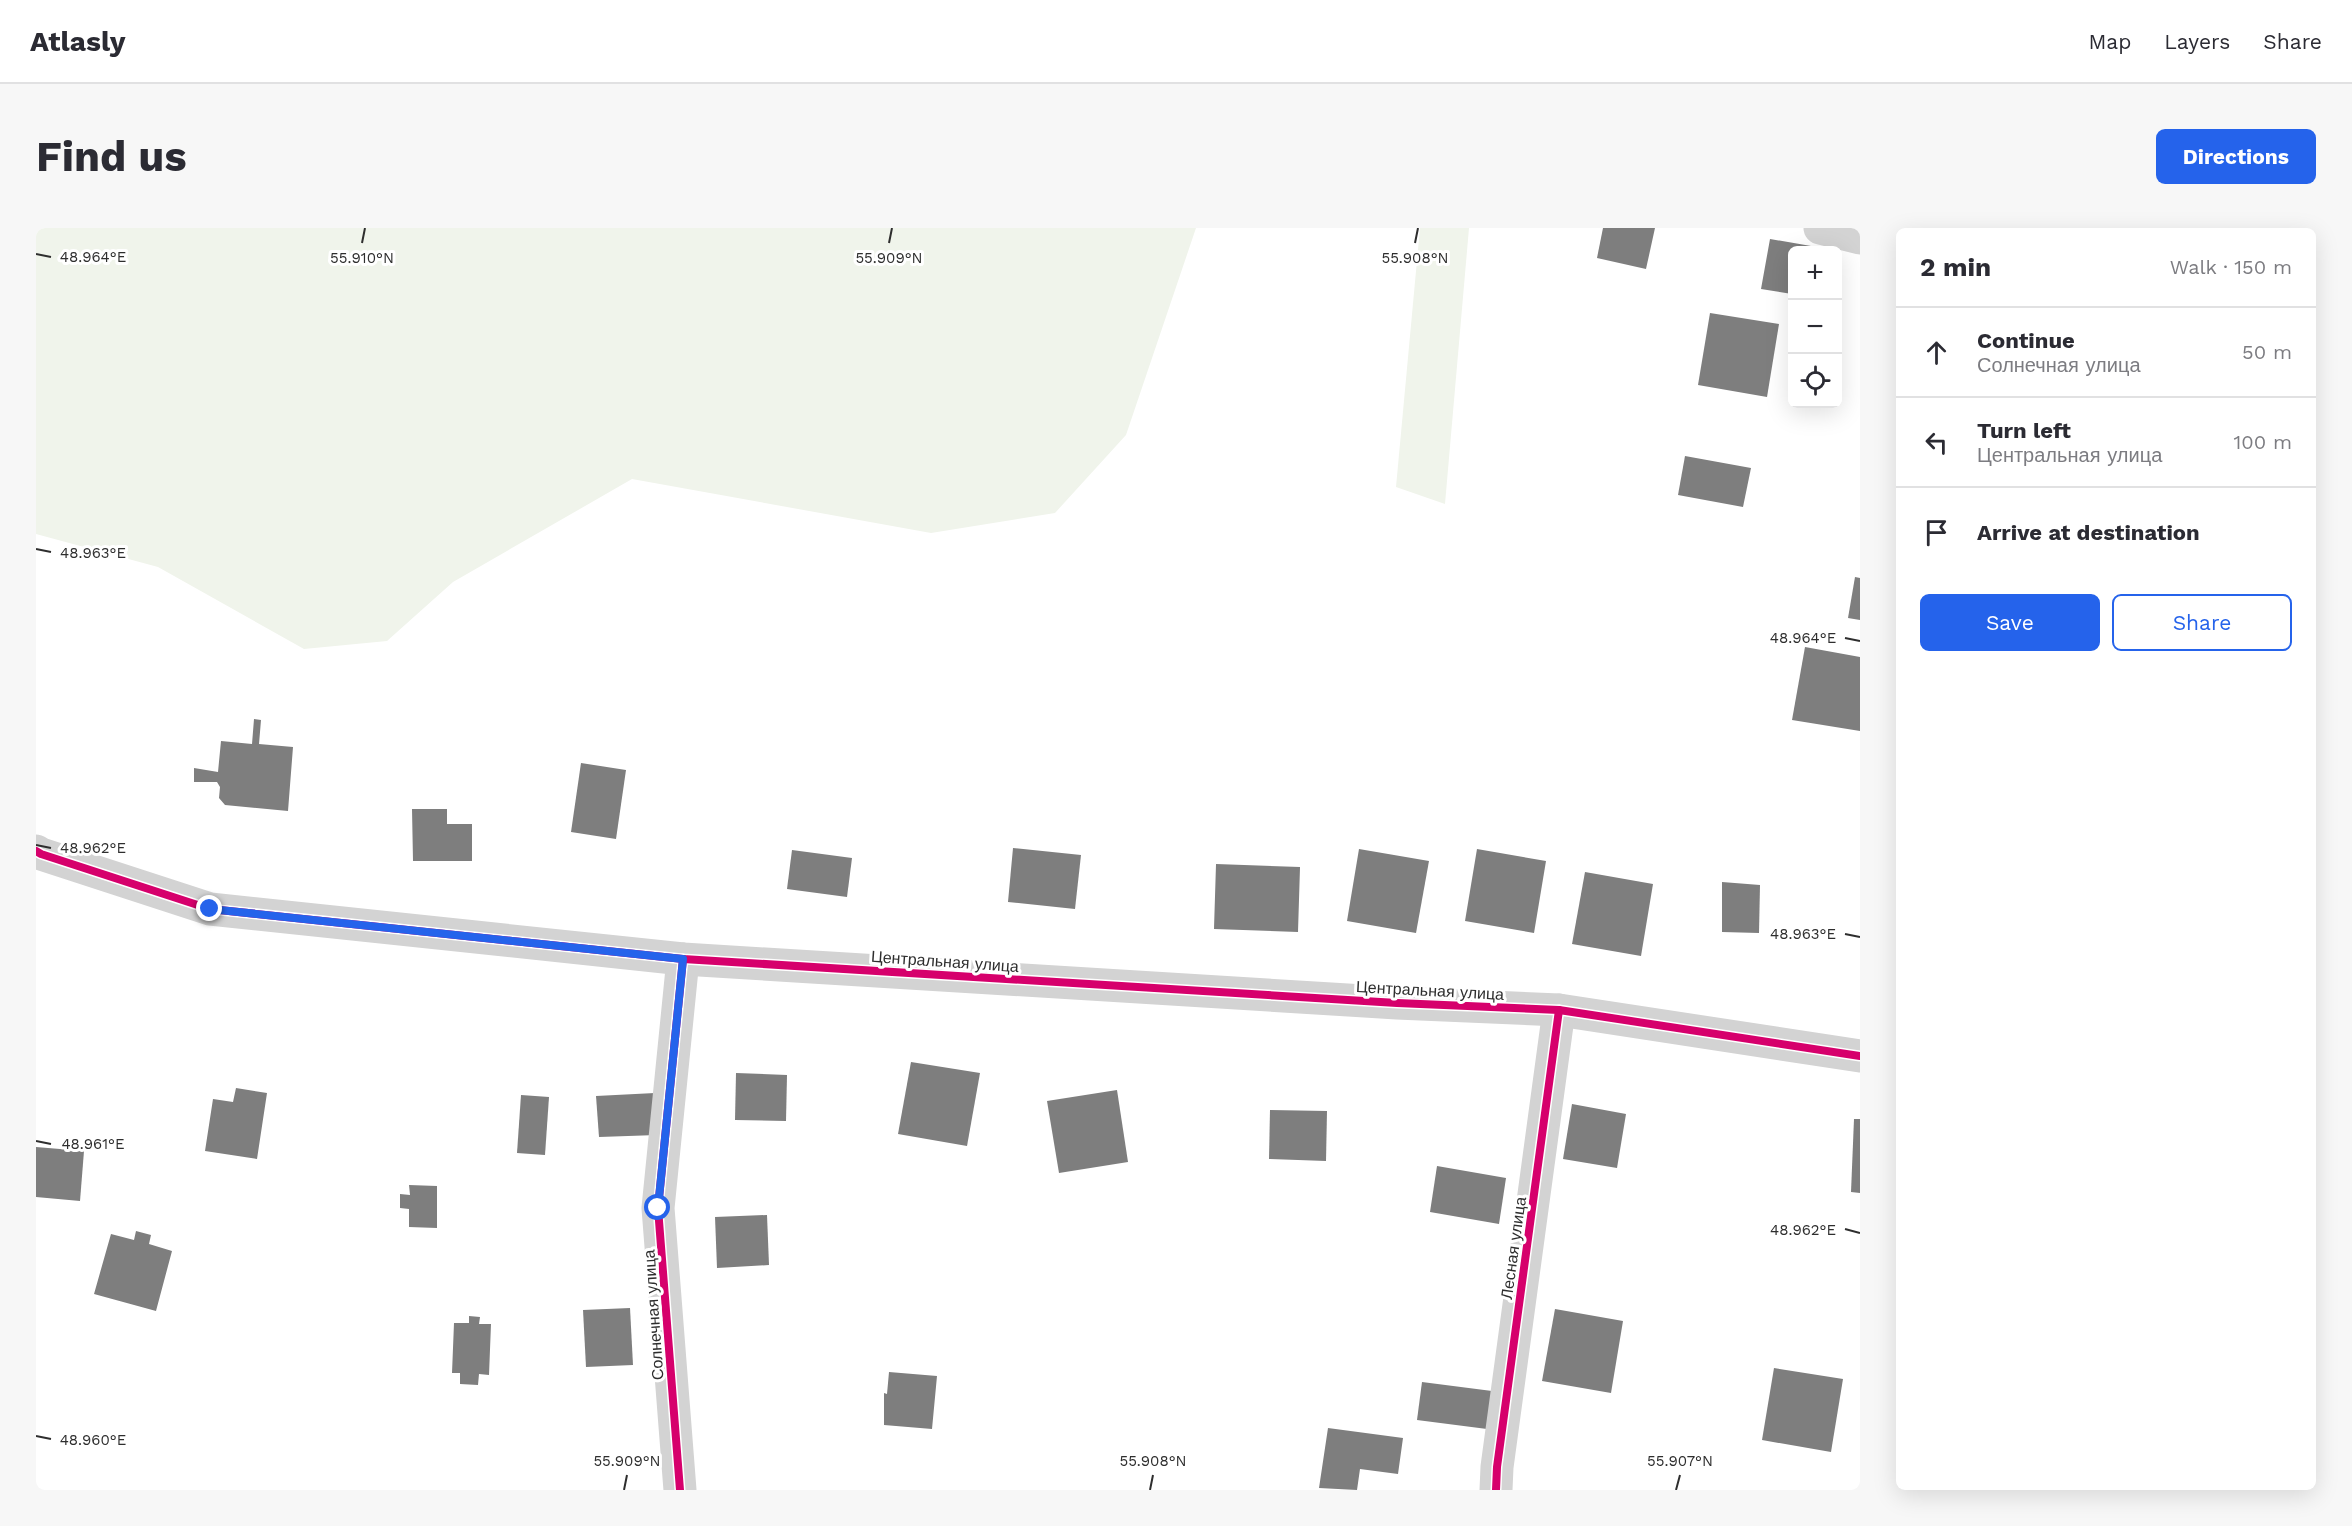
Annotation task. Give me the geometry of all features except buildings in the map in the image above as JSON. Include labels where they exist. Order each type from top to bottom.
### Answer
[{"type":"street","points":[[1820,228],[1860,238]]},
{"type":"street","name":"Центральная улица","points":[[36,851],[210,909],[683,959],[1397,1003],[1559,1010],[1860,1056]]},
{"type":"street","name":"Солнечная улица","points":[[680,1490],[658,1208],[683,959]]},
{"type":"street","name":"Лесная улица","points":[[1496,1490],[1497,1467],[1559,1010]]},
{"type":"shaded area","points":[[36,228],[1196,228],[1126,435],[1055,513],[931,533],[632,479],[453,582],[387,641],[304,649],[158,567],[36,534]]},
{"type":"shaded area","points":[[1420,228],[1469,228],[1445,504],[1396,487]]},
{"type":"cycle path","points":[[36,851],[210,909],[683,959],[1397,1003],[1559,1010],[1860,1056]]},
{"type":"cycle path","points":[[680,1490],[658,1208],[683,959]]},
{"type":"cycle path","points":[[1496,1490],[1497,1467],[1559,1010]]},
{"type":"route","points":[[210,909],[683,959],[658,1208]]}]
